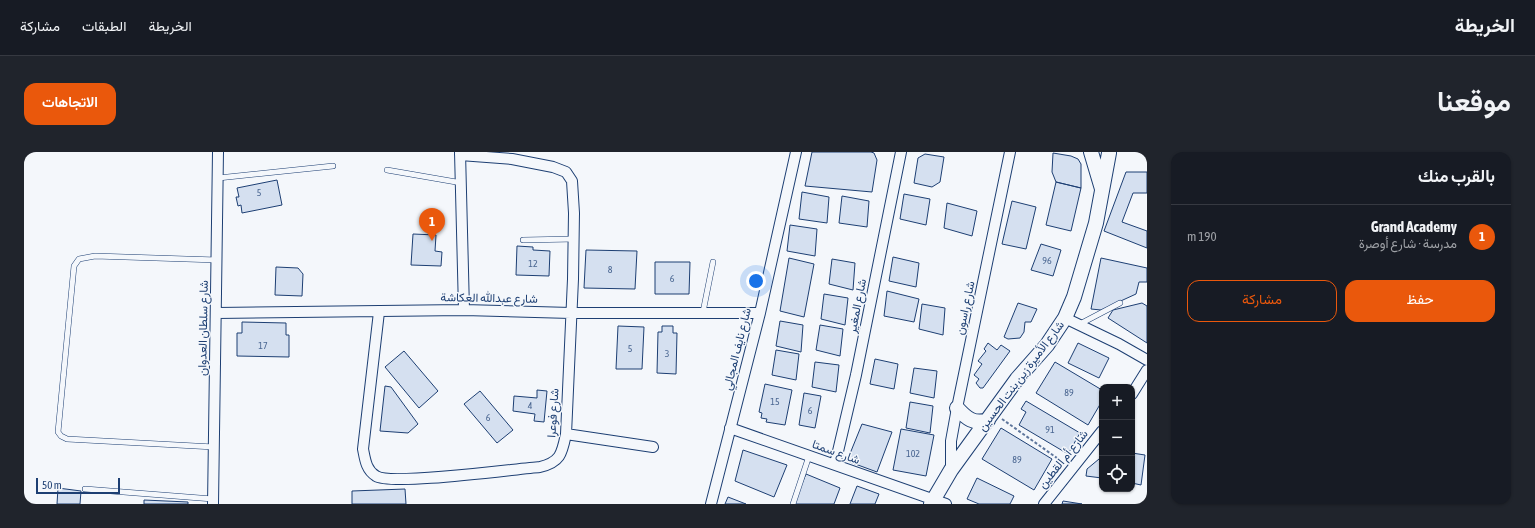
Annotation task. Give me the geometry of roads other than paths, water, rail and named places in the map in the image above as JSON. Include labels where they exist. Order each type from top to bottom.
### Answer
[{"type":"street","name":"شارع سلطان العدوان","points":[[213,501],[217,313],[218,152]]},
{"type":"street","name":"شارع نايف المجالي","points":[[711,504],[760,313],[796,152]]},
{"type":"street","name":"شارع المغير","points":[[835,464],[856,375],[901,152]]},
{"type":"street","name":"شارع راسون","points":[[951,470],[951,441],[957,408],[1010,152]]},
{"type":"street","points":[[1090,152],[1098,155],[1110,152]]},
{"type":"street","name":"شارع الأميرة زين بنت الحسين","points":[[1090,152],[1102,192]]},
{"type":"street","name":"شارع الأميرة زين بنت الحسين","points":[[937,503],[951,470],[1017,379],[1048,345],[1065,318],[1082,272],[1102,192],[1110,152]]},
{"type":"street","points":[[460,153],[462,183],[464,310]]},
{"type":"street","name":"شارع فوعرا","points":[[379,312],[363,449],[369,470],[375,476],[383,480],[404,479],[545,466],[558,459],[566,434],[574,239],[572,182],[566,172],[553,167],[512,159],[460,153]]},
{"type":"street","name":"شارع عبدالله العكاشة","points":[[217,313],[464,310],[571,313],[760,313]]},
{"type":"street","points":[[1065,318],[1080,324],[1147,360]]},
{"type":"street","points":[[1135,389],[1147,370]]},
{"type":"street","points":[[957,408],[971,421],[982,422],[991,416]]},
{"type":"street","name":"شارع سمتا","points":[[730,428],[835,464],[937,503]]},
{"type":"street","points":[[566,434],[653,447]]},
{"type":"street","name":"شارع أم القطين","points":[[1044,504],[1099,435]]},
{"type":"lane","points":[[218,178],[333,166]]},
{"type":"lane","points":[[387,170],[462,183]]},
{"type":"lane","points":[[523,240],[574,239]]},
{"type":"lane","points":[[214,447],[67,438],[61,436],[58,432],[74,266],[79,259],[95,256],[217,260]]},
{"type":"lane","points":[[703,312],[713,262]]},
{"type":"lane","points":[[1080,324],[1120,303]]},
{"type":"lane","points":[[793,504],[809,456]]},
{"type":"lane","points":[[85,489],[213,501]]},
{"type":"place","name":"Grand Academy","points":[[432,241]]}]
